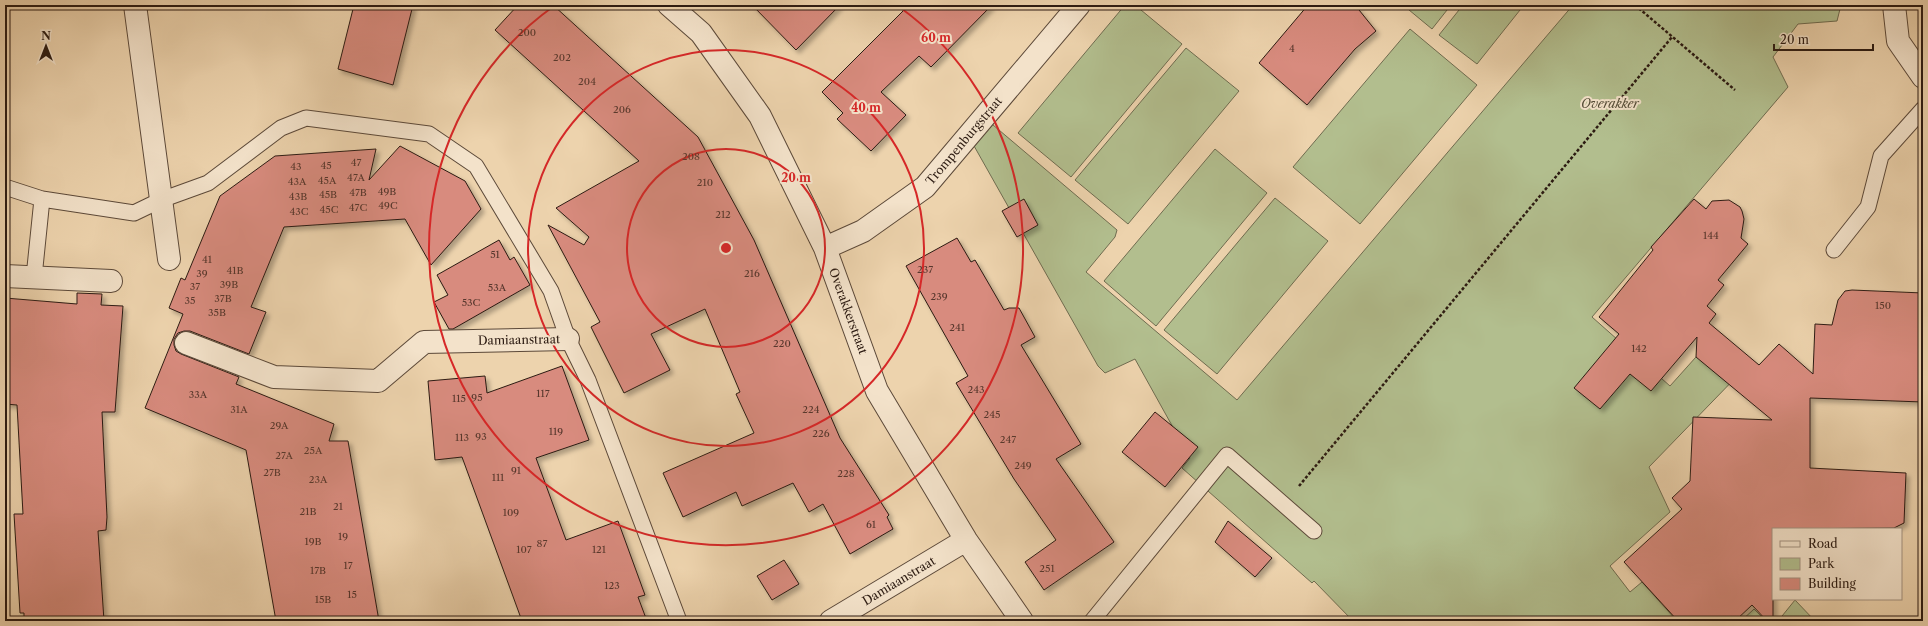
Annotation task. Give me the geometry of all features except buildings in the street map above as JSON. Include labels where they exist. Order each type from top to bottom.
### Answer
[{"type":"street","points":[[135,5],[169,259]]},
{"type":"street","name":"Overakkerstraat","points":[[670,5],[701,33],[760,116],[825,248],[877,391],[966,540],[1022,621]]},
{"type":"street","name":"Trompenburgstraat","points":[[825,248],[863,231],[925,187],[1079,5]]},
{"type":"street","points":[[1894,5],[1898,41],[1923,77]]},
{"type":"street","points":[[5,276],[110,281]]},
{"type":"street","name":"Damiaanstraat","points":[[186,343],[274,377],[378,381],[424,342],[568,339]]},
{"type":"street","name":"Damiaanstraat","points":[[831,621],[966,540]]},
{"type":"lane","points":[[1834,250],[1868,207],[1881,156],[1923,109]]},
{"type":"lane","points":[[5,187],[42,199],[134,213],[161,200],[208,183],[281,128],[306,118],[429,134],[476,166],[551,291],[568,339]]},
{"type":"lane","points":[[34,277],[42,199]]},
{"type":"lane","name":"Damiaanstraat","points":[[568,339],[588,380],[679,621]]},
{"type":"lane","points":[[1092,621],[1227,455],[1314,531]]},
{"type":"path","points":[[1634,5],[1735,90]]},
{"type":"path","points":[[1284,505],[1672,37]]},
{"type":"green space","points":[[1125,5],[1135,5],[1182,44],[1071,177],[1018,133]]},
{"type":"green space","points":[[1403,5],[1451,5],[1432,29]]},
{"type":"green space","points":[[1463,5],[1524,5],[1477,64],[1439,35]]},
{"type":"green space","name":"Overakker","points":[[1573,5],[1841,5],[1837,21],[1798,24],[1773,57],[1788,87],[1592,317],[1670,386],[1713,338],[1743,370],[1649,467],[1670,512],[1610,566],[1630,592],[1642,582],[1677,621],[1353,621],[1314,581],[1312,583],[1182,468],[1190,458],[1135,359],[1105,373],[1098,366],[969,137],[986,119],[1117,230],[1115,237],[1086,272],[1237,400]]},
{"type":"green space","points":[[1410,29],[1477,85],[1360,224],[1293,167]]},
{"type":"green space","points":[[1186,48],[1239,91],[1128,224],[1075,180]]},
{"type":"green space","points":[[1215,149],[1267,193],[1156,326],[1104,281]]},
{"type":"green space","points":[[1275,198],[1328,241],[1217,374],[1164,330]]},
{"type":"green space","points":[[1795,600],[1815,621],[1778,621]]},
{"type":"green space","points":[[1754,609],[1766,621],[1741,621]]}]
